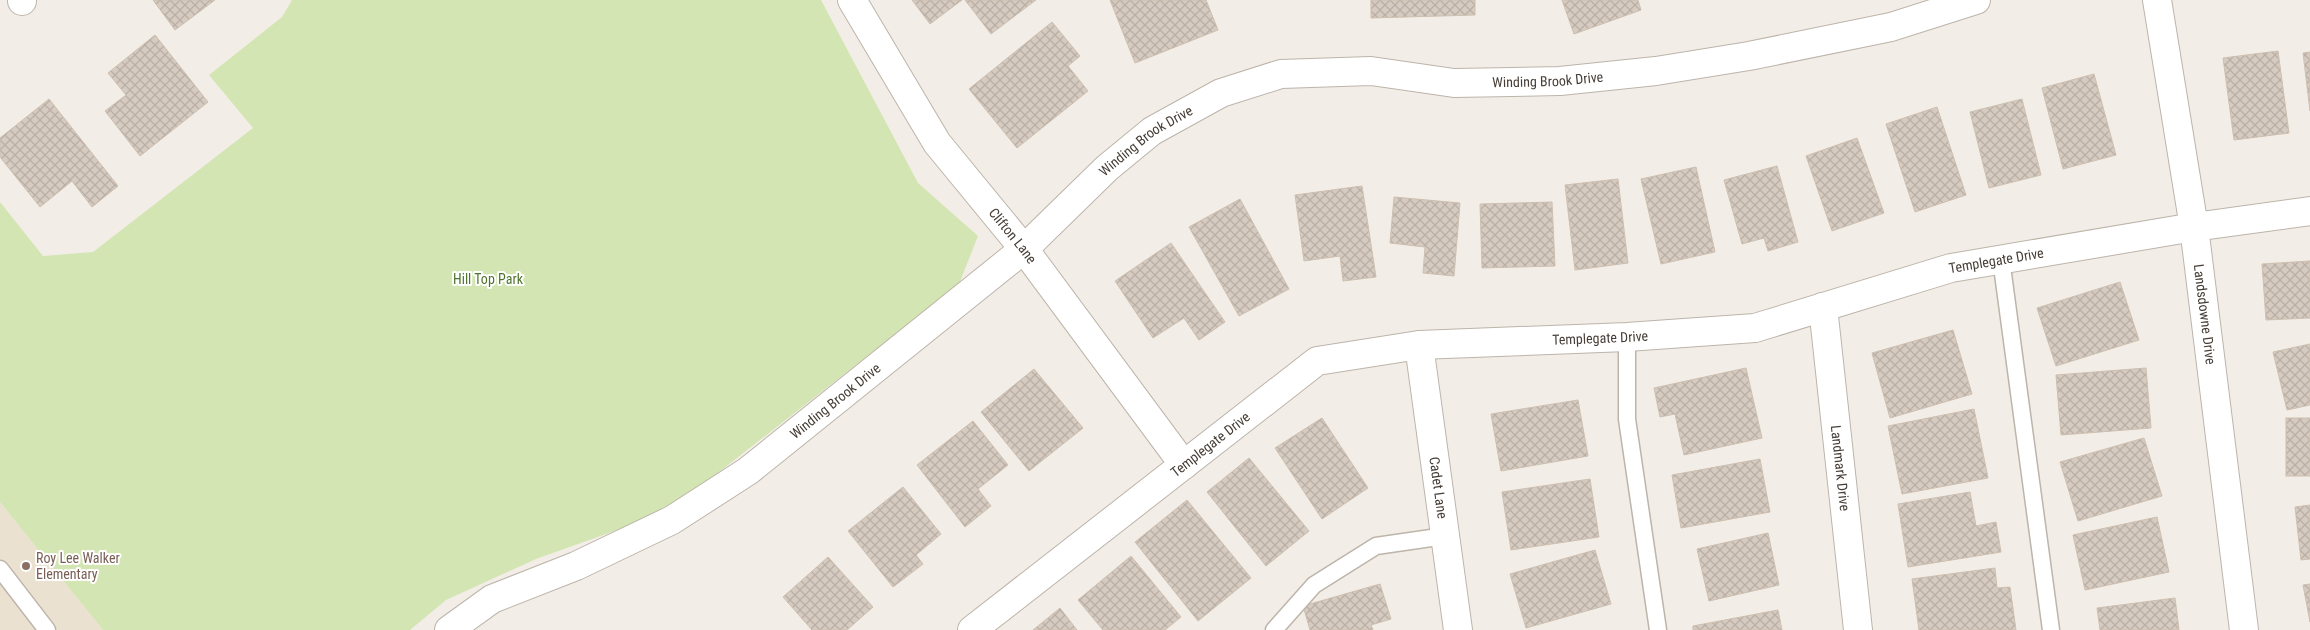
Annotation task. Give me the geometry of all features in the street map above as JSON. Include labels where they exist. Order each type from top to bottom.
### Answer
[{"type":"street","name":"Clifton Lane","points":[[852,0],[937,143],[1024,249],[1184,465]]},
{"type":"street","name":"Winding Brook Drive","points":[[449,630],[492,599],[576,566],[672,520],[748,471],[1024,249],[1107,168],[1152,132],[1221,93],[1281,74],[1371,71],[1454,83],[1570,80],[1656,71],[1749,56],[1891,27],[1976,0]]},
{"type":"street","name":"Landsdowne Drive","points":[[2157,0],[2194,227],[2244,630]]},
{"type":"street","name":"Templegate Drive","points":[[972,630],[1317,361],[1419,345],[1627,337],[1755,328],[1951,268],[2194,227],[2310,211]]},
{"type":"street","name":"Landmark Drive","points":[[1824,307],[1858,630]]},
{"type":"street","name":"Cadet Lane","points":[[1419,345],[1458,630]]},
{"type":"lane","points":[[2000,259],[2050,630]]},
{"type":"lane","points":[[1627,337],[1627,419],[1658,630]]},
{"type":"lane","points":[[1274,630],[1314,585],[1376,546],[1445,536]]},
{"type":"lane","points":[[0,569],[47,630]]},
{"type":"shaded area","name":"Roy Lee Walker Elementary","points":[[0,502],[103,630],[0,630]]},
{"type":"green space","name":"Hill Top Park","points":[[292,0],[821,0],[918,183],[978,236],[959,284],[700,487],[634,524],[536,559],[446,600],[410,630],[103,630],[0,502],[0,202],[43,256],[93,252],[253,128],[209,75],[282,17]]},
{"type":"building","points":[[153,0],[215,0],[175,30]]},
{"type":"building","points":[[912,0],[962,0],[930,24]]},
{"type":"building","points":[[965,0],[1036,0],[991,34]]},
{"type":"building","points":[[1110,0],[1206,0],[1218,30],[1135,63]]},
{"type":"building","points":[[1371,0],[1475,0],[1475,15],[1371,18]]},
{"type":"building","points":[[1562,0],[1638,0],[1641,10],[1574,34]]},
{"type":"building","points":[[1052,22],[1080,56],[1068,66],[1088,91],[1017,148],[969,89]]},
{"type":"building","points":[[155,35],[208,102],[140,156],[105,111],[126,95],[108,73]]},
{"type":"building","points":[[2278,51],[2289,133],[2234,140],[2223,58]]},
{"type":"building","points":[[2310,52],[2310,111],[2303,53]]},
{"type":"building","points":[[2094,74],[2116,155],[2063,169],[2042,88]]},
{"type":"building","points":[[49,99],[118,186],[92,207],[72,181],[40,207],[0,157],[0,138]]},
{"type":"building","points":[[2022,99],[2041,175],[1989,188],[1970,112]]},
{"type":"building","points":[[1937,107],[1966,195],[1915,212],[1886,124]]},
{"type":"building","points":[[1857,138],[1884,213],[1832,231],[1806,156]]},
{"type":"building","points":[[1777,166],[1798,242],[1768,251],[1764,238],[1742,244],[1724,180]]},
{"type":"building","points":[[1696,167],[1715,252],[1661,264],[1641,179]]},
{"type":"building","points":[[1618,179],[1628,263],[1575,270],[1565,185]]},
{"type":"building","points":[[1362,186],[1376,277],[1343,281],[1340,256],[1304,261],[1295,195]]},
{"type":"building","points":[[1394,197],[1460,203],[1454,276],[1423,273],[1425,247],[1390,243]]},
{"type":"building","points":[[1240,199],[1289,289],[1239,316],[1189,227]]},
{"type":"building","points":[[1552,202],[1555,266],[1482,268],[1480,204]]},
{"type":"building","points":[[1171,243],[1225,322],[1199,340],[1184,318],[1153,338],[1115,281]]},
{"type":"building","points":[[2310,261],[2310,318],[2266,320],[2262,264]]},
{"type":"building","points":[[2120,282],[2139,340],[2056,366],[2037,308]]},
{"type":"building","points":[[1953,330],[1972,394],[1890,418],[1872,353]]},
{"type":"building","points":[[2310,344],[2310,405],[2287,410],[2273,352]]},
{"type":"building","points":[[1746,368],[1762,438],[1684,455],[1675,414],[1660,417],[1654,388]]},
{"type":"building","points":[[2146,368],[2151,428],[2061,435],[2056,375]]},
{"type":"building","points":[[1034,369],[1083,428],[1029,471],[981,412]]},
{"type":"building","points":[[1578,400],[1588,456],[1501,471],[1491,414]]},
{"type":"building","points":[[1974,409],[1988,478],[1902,494],[1888,426]]},
{"type":"building","points":[[1322,418],[1368,488],[1322,519],[1275,448]]},
{"type":"building","points":[[2286,418],[2310,418],[2310,476],[2286,476]]},
{"type":"building","points":[[973,421],[1008,465],[978,489],[991,506],[965,527],[917,465]]},
{"type":"building","points":[[2144,438],[2162,496],[2078,521],[2060,462]]},
{"type":"building","points":[[1249,458],[1309,531],[1266,566],[1207,492]]},
{"type":"building","points":[[1760,459],[1770,512],[1681,528],[1672,475]]},
{"type":"building","points":[[1590,479],[1599,537],[1511,550],[1502,492]]},
{"type":"building","points":[[903,487],[941,534],[916,555],[923,564],[893,587],[848,531]]},
{"type":"building","points":[[1970,492],[1976,526],[1996,522],[2001,552],[1908,567],[1898,504]]},
{"type":"building","points":[[1187,500],[1251,578],[1198,621],[1135,542]]},
{"type":"building","points":[[2310,505],[2310,559],[2301,560],[2295,507]]},
{"type":"building","points":[[2157,517],[2169,572],[2085,590],[2073,535]]},
{"type":"building","points":[[1768,533],[1779,585],[1709,601],[1697,549]]},
{"type":"building","points":[[1595,550],[1611,604],[1526,628],[1510,574]]},
{"type":"building","points":[[1131,556],[1181,617],[1165,630],[1103,630],[1078,600]]},
{"type":"building","points":[[828,557],[873,607],[847,630],[812,630],[783,597]]},
{"type":"building","points":[[1995,568],[1997,588],[2010,587],[2016,630],[1919,630],[1912,579]]},
{"type":"building","points":[[1380,584],[1391,619],[1371,625],[1373,630],[1310,630],[1303,606]]},
{"type":"building","points":[[2310,584],[2310,622],[2303,585]]},
{"type":"building","points":[[2175,598],[2179,630],[2100,630],[2097,608]]},
{"type":"building","points":[[1060,608],[1077,630],[1033,630]]},
{"type":"building","points":[[1778,610],[1782,630],[1693,630],[1693,626]]},
{"type":"place","name":"Roy Lee Walker Elementary","points":[[26,566]]}]
